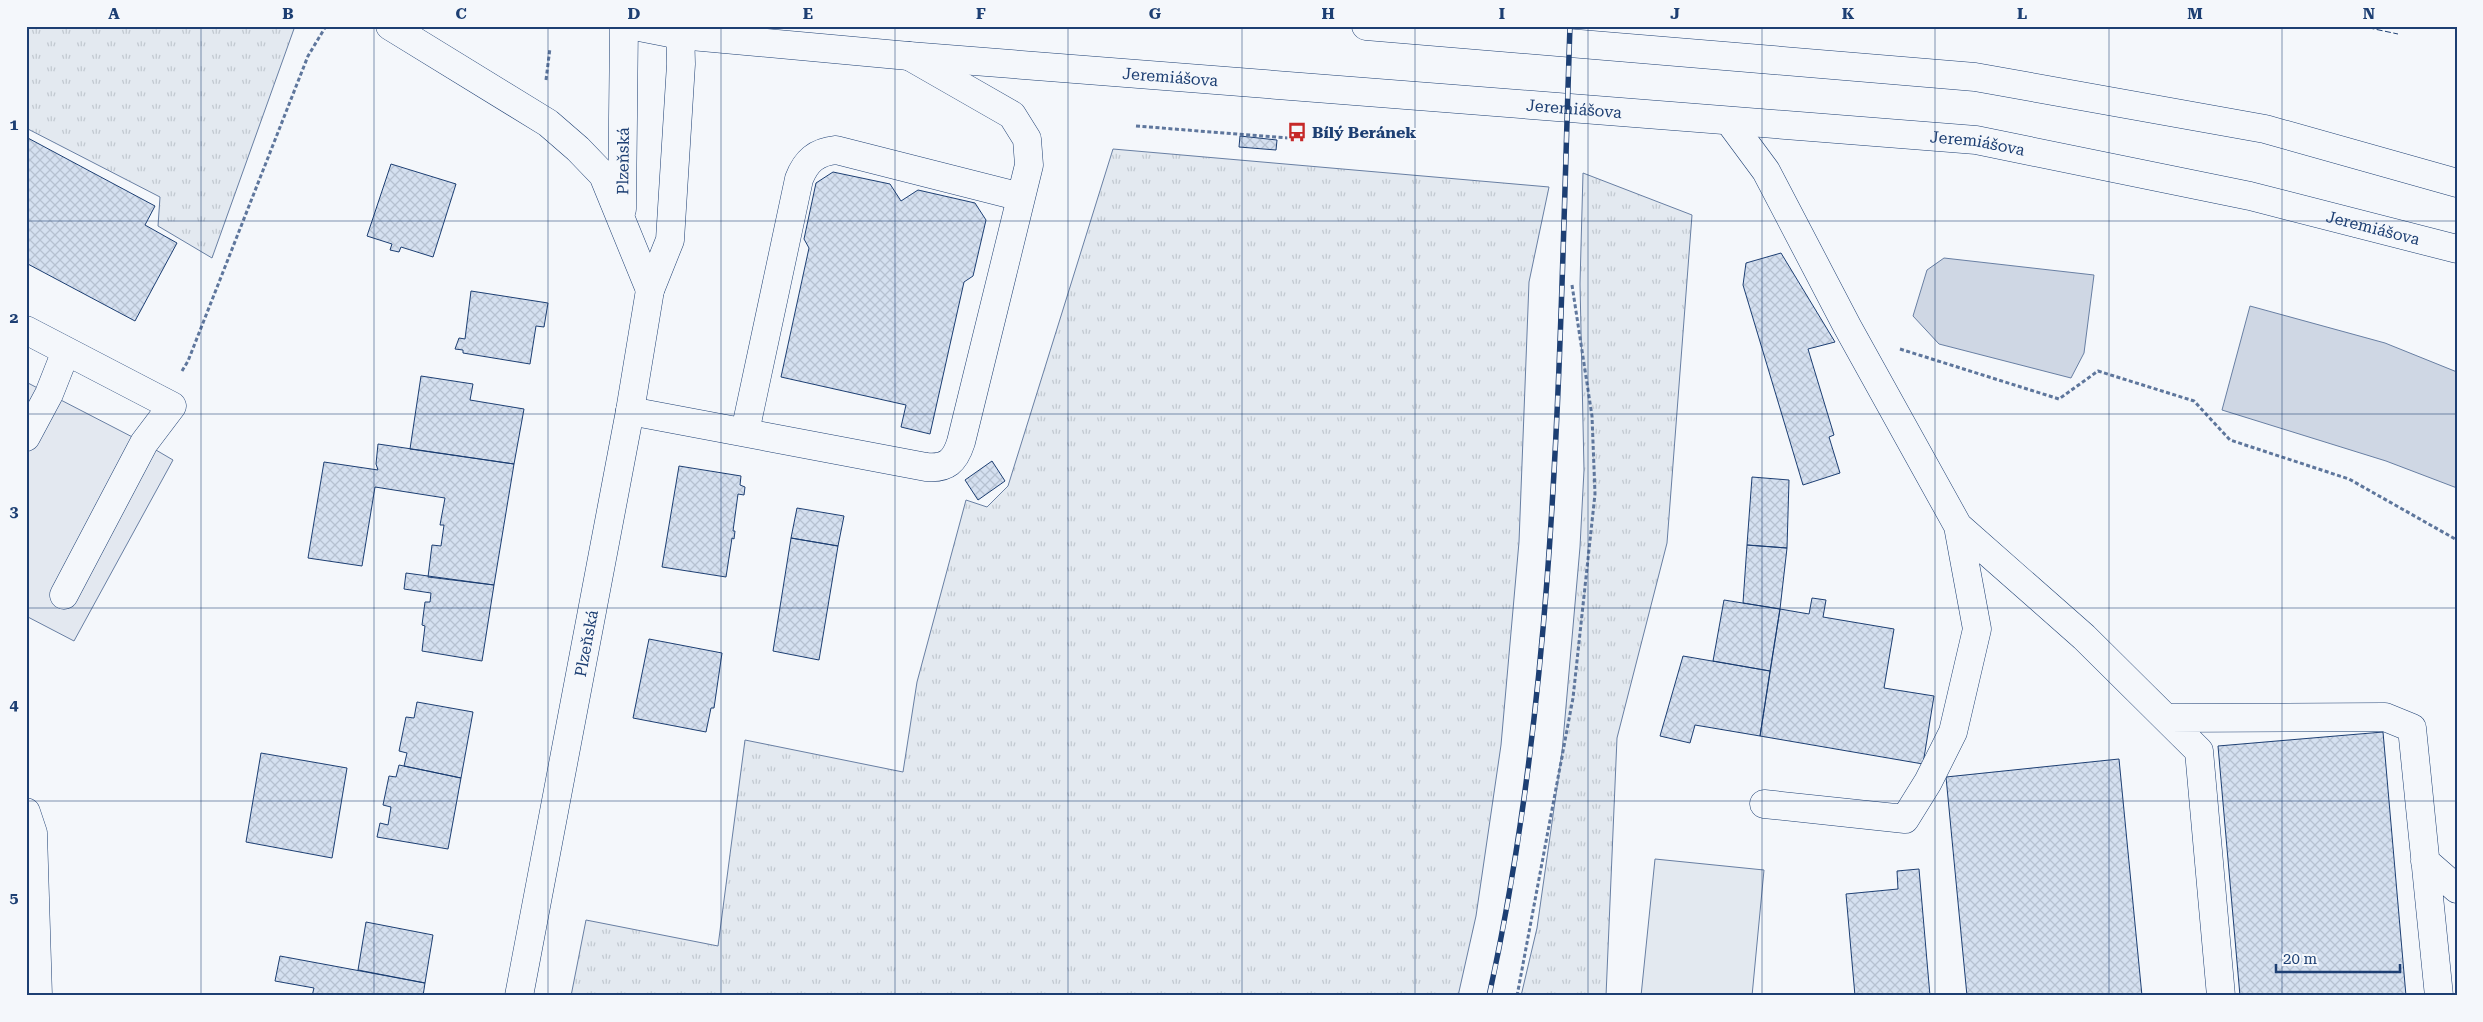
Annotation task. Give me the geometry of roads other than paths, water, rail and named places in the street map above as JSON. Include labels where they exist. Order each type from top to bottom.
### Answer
[{"type":"main road","points":[[390,26],[555,130],[603,175],[622,223]]},
{"type":"main road","name":"Plzeňská","points":[[624,26],[622,223],[650,290]]},
{"type":"main road","points":[[634,26],[680,30]]},
{"type":"main road","points":[[1366,26],[1975,77],[2265,129],[2457,182]]},
{"type":"main road","name":"Plzeňská","points":[[519,996],[630,411],[650,290],[670,240],[678,112],[680,30]]},
{"type":"main road","name":"Jeremiášova","points":[[680,30],[909,56],[1976,140],[2250,196],[2457,249]]},
{"type":"main road","points":[[630,411],[926,467],[937,468],[949,464],[957,454],[1022,197],[1030,152],[1026,139],[1012,115],[909,56]]},
{"type":"main road","points":[[1729,121],[1766,171],[1847,326],[1958,526],[1976,629],[1954,732],[1928,782],[1905,819],[1764,804]]},
{"type":"main road","points":[[745,432],[799,179],[804,165],[816,155],[836,150],[1022,197]]},
{"type":"main road","points":[[26,330],[172,406],[144,443],[64,595]]},
{"type":"main road","points":[[26,438],[49,394],[66,351]]},
{"type":"main road","points":[[1958,526],[2084,636],[2199,751],[2221,996]]},
{"type":"main road","points":[[2166,718],[2385,717],[2412,728],[2439,996]]},
{"type":"main road","points":[[26,812],[32,833],[38,996]]},
{"type":"main road","points":[[2425,860],[2457,889]]},
{"type":"railway","points":[[1489,996],[1512,877],[1530,756],[1542,635],[1552,513],[1558,391],[1570,26]]},
{"type":"place","name":"Bílý Beránek","points":[[1297,132]]}]
